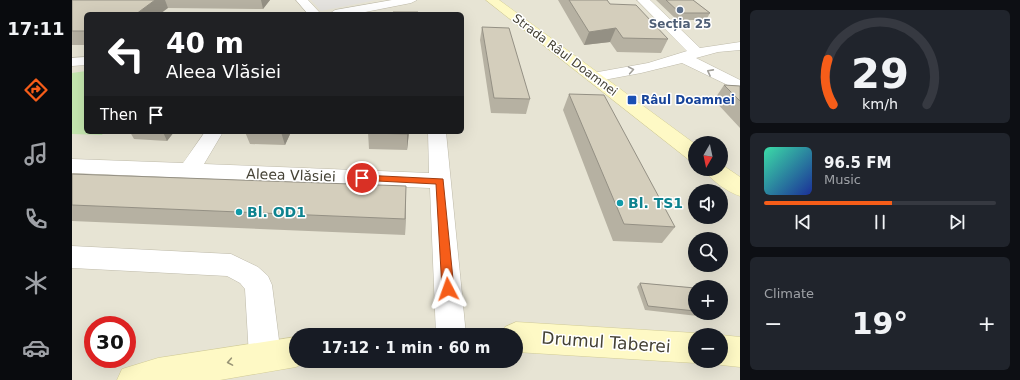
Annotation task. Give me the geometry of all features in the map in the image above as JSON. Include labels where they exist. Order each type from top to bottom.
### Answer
[{"type":"main road","name":"Strada Râul Doamnei","points":[[492,0],[688,149]]},
{"type":"main road","points":[[724,176],[740,188]]},
{"type":"main road","name":"Drumul Taberei","points":[[523,337],[688,348]]},
{"type":"main road","points":[[728,351],[740,352]]},
{"type":"main road","points":[[133,380],[158,374],[289,353]]},
{"type":"street","points":[[302,0],[313,12]]},
{"type":"street","points":[[346,12],[411,0]]},
{"type":"street","points":[[643,0],[696,52]]},
{"type":"street","points":[[593,77],[656,66],[718,46],[740,46]]},
{"type":"street","points":[[682,57],[740,86]]},
{"type":"street","points":[[72,62],[84,60]]},
{"type":"street","points":[[189,171],[213,134]]},
{"type":"street","points":[[437,134],[450,328]]},
{"type":"street","name":"Aleea Vlăsiei","points":[[72,166],[440,182]]},
{"type":"street","points":[[72,257],[231,265],[249,275],[258,285],[265,356]]},
{"type":"shaded area","points":[[72,0],[740,0],[740,380],[72,380]]},
{"type":"shaded area","points":[[311,0],[376,0],[321,11]]},
{"type":"green space","points":[[84,71],[84,134],[103,134],[102,135],[72,134],[72,73]]},
{"type":"building","points":[[72,0],[155,0],[139,12],[84,12],[84,31],[72,31]]},
{"type":"building","points":[[569,0],[607,0],[610,4],[636,5],[668,39],[623,38],[616,28],[589,32]]},
{"type":"building","points":[[666,0],[693,0],[710,13],[680,13]]},
{"type":"building","points":[[482,27],[509,28],[530,99],[494,98]]},
{"type":"building","points":[[724,85],[740,86],[740,101]]},
{"type":"building","points":[[569,94],[604,95],[675,227],[624,224]]},
{"type":"building","points":[[72,174],[406,186],[405,219],[72,205]]},
{"type":"building","points":[[640,283],[688,287],[688,310],[648,306]]},
{"type":"place","name":"Secția 25","points":[[680,10]]},
{"type":"place","name":"Râul Doamnei","points":[[632,100]]},
{"type":"place","name":"Bl. TS1","points":[[620,203]]},
{"type":"place","name":"Bl. OD1","points":[[239,212]]},
{"type":"route","points":[[362,178],[440,182],[448,289]]}]
